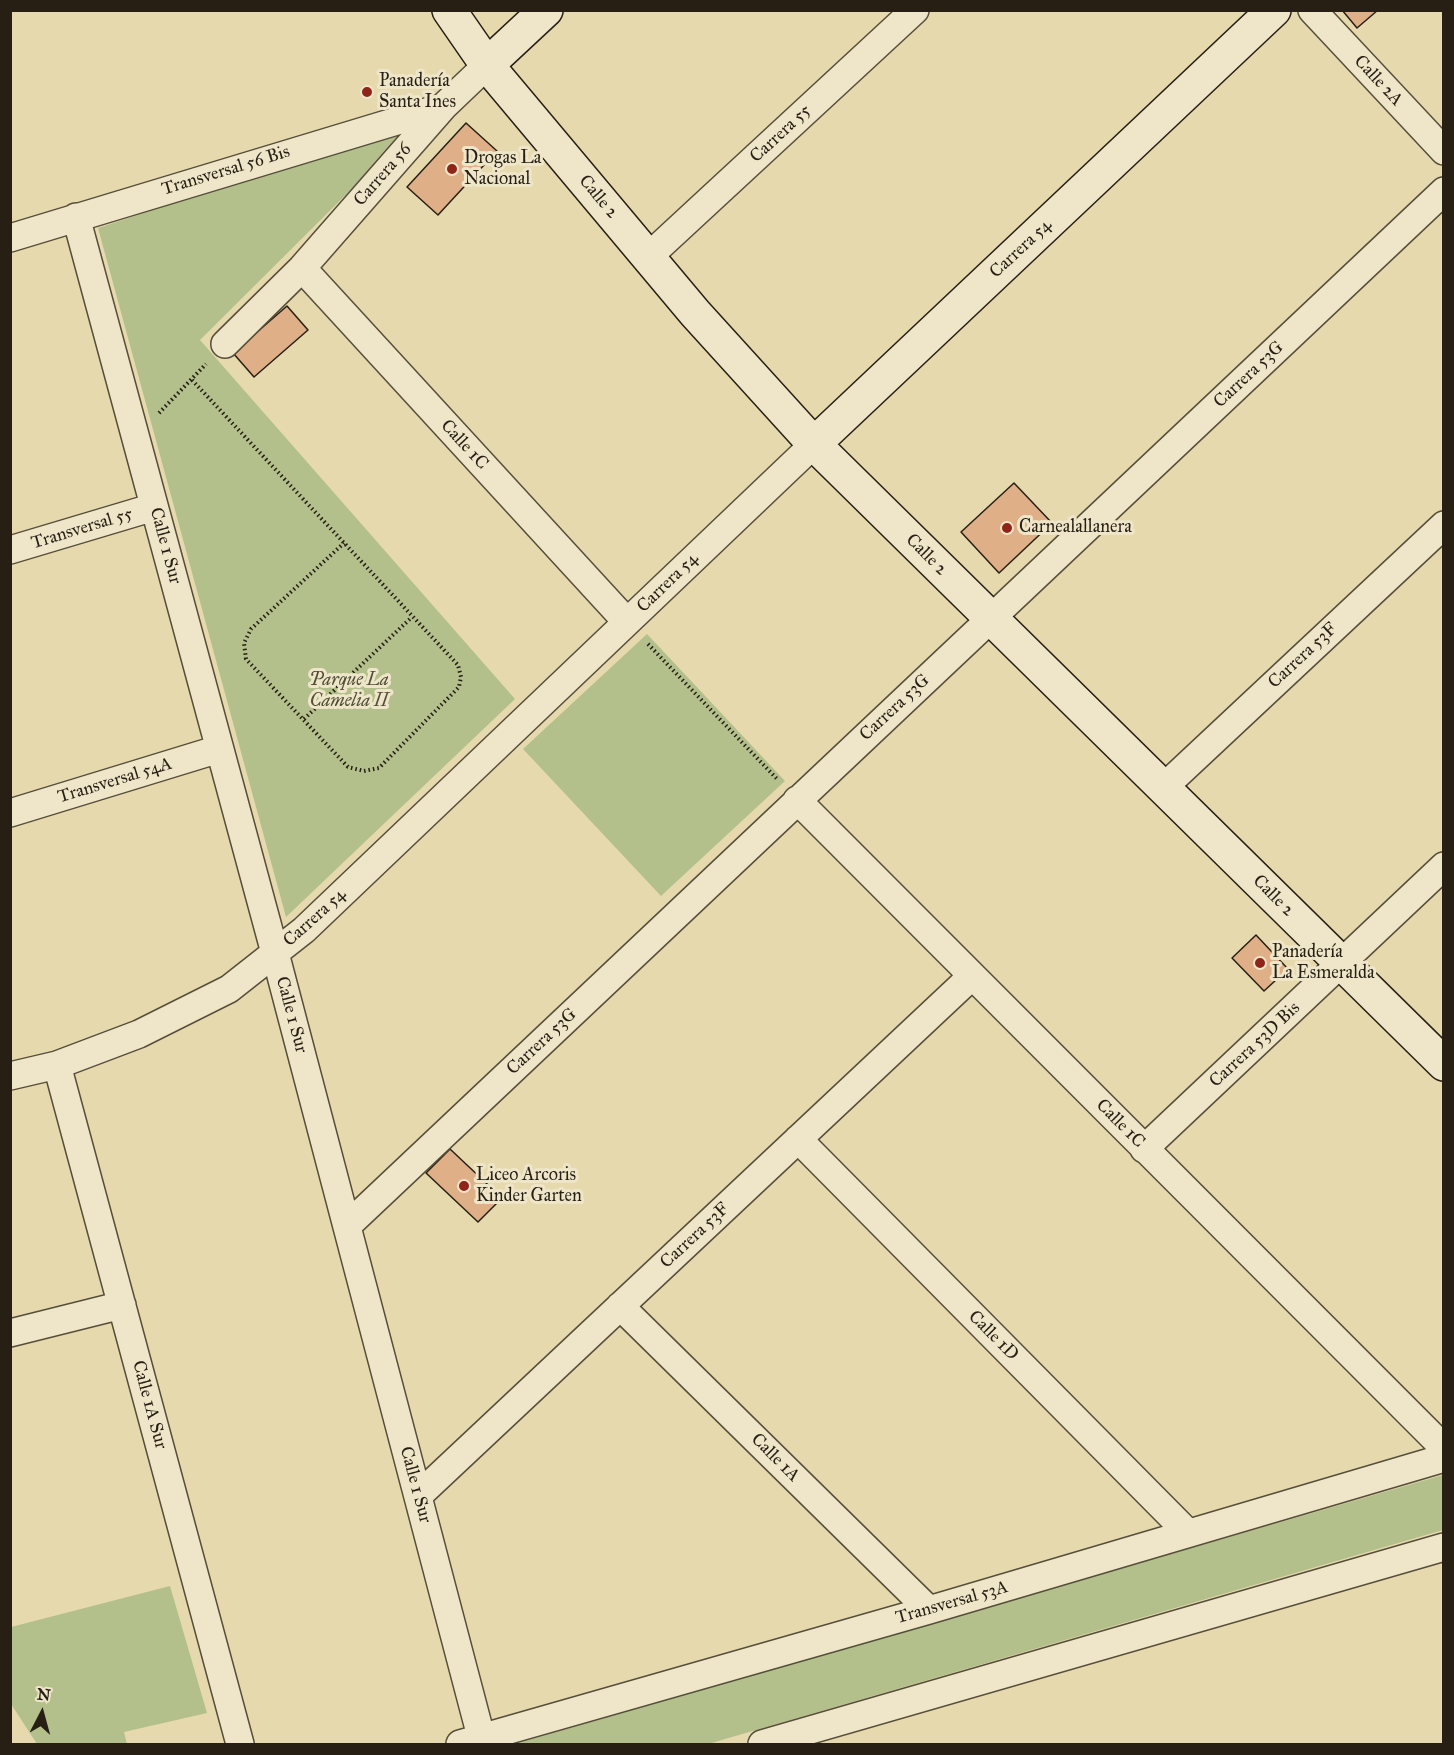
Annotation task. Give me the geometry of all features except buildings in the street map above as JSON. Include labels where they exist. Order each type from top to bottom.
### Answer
[{"type":"street","name":"Calle 2","points":[[449,10],[488,65],[695,313],[814,444],[1443,1064]]},
{"type":"street","name":"Carrera 56","points":[[225,345],[302,268],[443,106],[546,10]]},
{"type":"street","name":"Carrera 55","points":[[648,256],[915,10]]},
{"type":"street","name":"Carrera 54","points":[[10,1076],[57,1065],[139,1034],[229,989],[304,930],[1274,10]]},
{"type":"street","name":"Calle 2A","points":[[1312,10],[1443,151]]},
{"type":"street","name":"Transversal 56 Bis","points":[[10,238],[443,106]]},
{"type":"street","name":"Carrera 53G","points":[[347,1226],[1443,191]]},
{"type":"street","name":"Calle 1 Sur","points":[[76,217],[275,953],[418,1496],[475,1742]]},
{"type":"street","name":"Calle 1C","points":[[302,268],[627,622]]},
{"type":"street","name":"Transversal 55","points":[[10,550],[154,507]]},
{"type":"street","name":"Carrera 53F","points":[[1163,788],[1443,525]]},
{"type":"street","name":"Transversal 54A","points":[[10,813],[219,749]]},
{"type":"street","name":"Calle 1C","points":[[797,800],[1443,1448]]},
{"type":"street","name":"Carrera 53D Bis","points":[[1144,1149],[1443,866]]},
{"type":"street","name":"Carrera 53F","points":[[418,1496],[972,975]]},
{"type":"street","name":"Calle 1A Sur","points":[[57,1065],[240,1744]]},
{"type":"street","name":"Calle 1D","points":[[798,1139],[1188,1533]]},
{"type":"street","points":[[10,1333],[122,1305]]},
{"type":"street","name":"Calle 1A","points":[[620,1306],[929,1610]]},
{"type":"street","name":"Transversal 53A","points":[[475,1742],[1443,1458]]},
{"type":"street","points":[[762,1744],[1443,1547]]},
{"type":"path","points":[[135,437],[225,345]]},
{"type":"path","points":[[192,380],[458,665],[461,677],[459,687],[379,768],[364,771],[348,767],[246,659],[244,643],[251,629],[344,543]]},
{"type":"path","points":[[304,719],[412,617]]},
{"type":"path","points":[[627,622],[797,800]]},
{"type":"green space","name":"Parque La Camelia II","points":[[418,123],[200,340],[515,699],[286,917],[98,228]]},
{"type":"green space","points":[[647,634],[785,781],[661,896],[523,749]]},
{"type":"green space","points":[[1443,1475],[1443,1530],[708,1744],[515,1744]]},
{"type":"green space","points":[[170,1586],[207,1713],[124,1732],[127,1744],[37,1744],[11,1704],[11,1627]]},
{"type":"place","name":"Panadería Santa Ines","points":[[367,92]]},
{"type":"place","name":"Drogas La Nacional","points":[[452,169]]},
{"type":"place","name":"Carnealallanera","points":[[1007,528]]},
{"type":"place","name":"Panadería La Esmeralda","points":[[1260,963]]},
{"type":"place","name":"Liceo Arcoris Kinder Garten","points":[[464,1186]]}]
